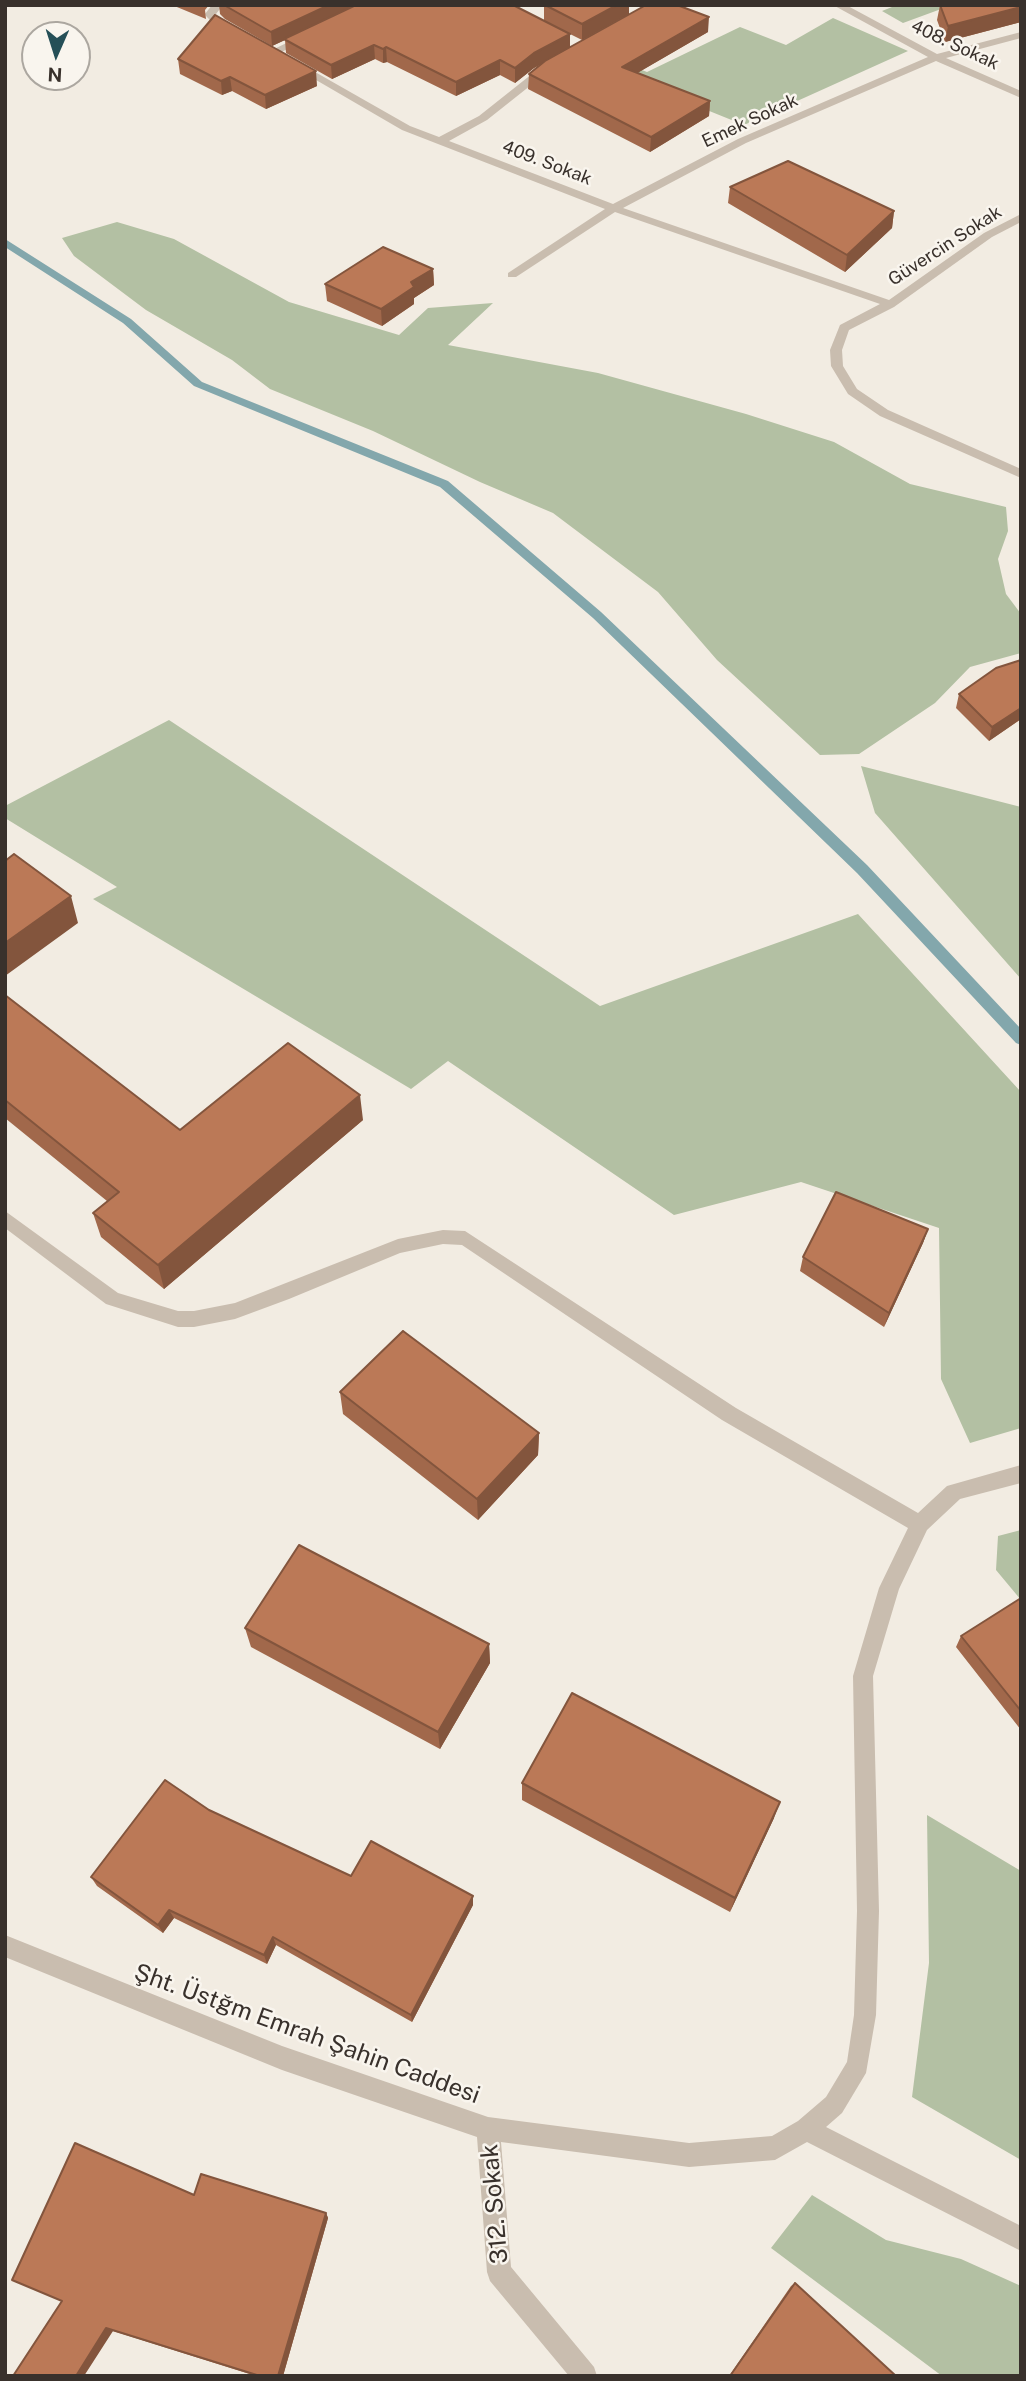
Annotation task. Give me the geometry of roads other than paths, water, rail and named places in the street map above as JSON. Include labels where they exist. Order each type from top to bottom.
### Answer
[{"type":"street","name":"408. Sokak","points":[[838,5],[936,57],[1021,94]]},
{"type":"street","points":[[214,10],[219,23],[240,35]]},
{"type":"street","name":"409. Sokak","points":[[319,31],[267,49],[406,128],[614,208],[890,304]]},
{"type":"street","name":"Emek Sokak","points":[[512,275],[614,208],[742,141],[936,57],[1021,35]]},
{"type":"street","points":[[440,141],[483,118],[539,72],[561,60]]},
{"type":"street","name":"Güvercin Sokak","points":[[1021,217],[988,235],[890,304],[844,328],[836,350],[837,366],[852,391],[884,414],[1021,474]]},
{"type":"street","points":[[5,1218],[112,1299],[178,1319],[194,1319],[235,1311],[398,1246],[443,1237],[465,1238],[729,1414],[920,1524]]},
{"type":"street","name":"Şht. Üstğm Emrah Şahin Caddesi","points":[[5,1946],[282,2058],[488,2129],[689,2155],[775,2148],[806,2129],[834,2105],[858,2065],[865,2015],[868,1911],[863,1676],[889,1588],[920,1524],[954,1492],[1021,1474]]},
{"type":"street","name":"312. Sokak","points":[[488,2129],[499,2272],[585,2376]]},
{"type":"street","points":[[806,2129],[1021,2239]]},
{"type":"waterway","points":[[5,242],[127,321],[198,384],[444,484],[597,615],[862,869],[1021,1039]]}]
